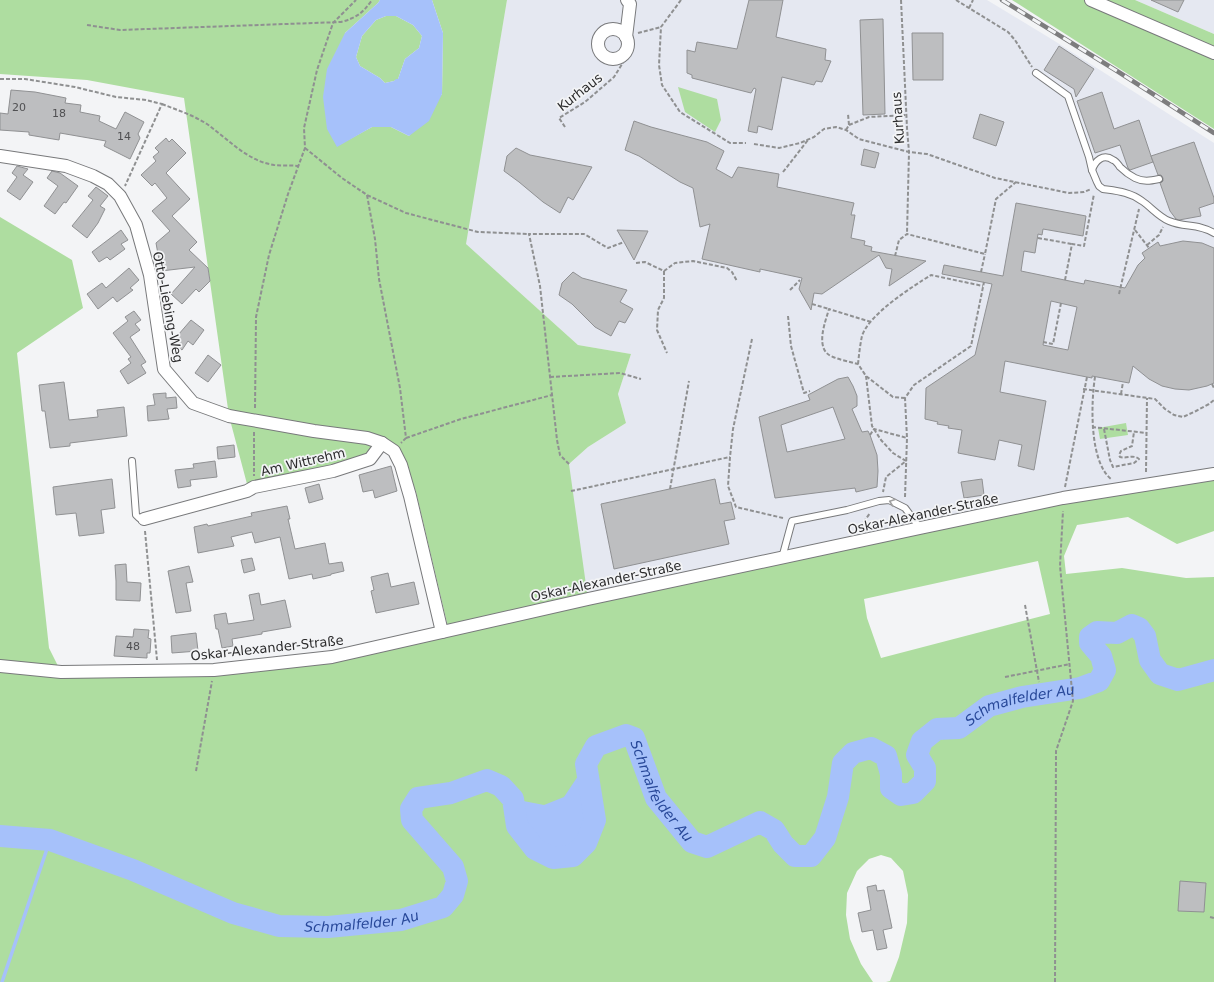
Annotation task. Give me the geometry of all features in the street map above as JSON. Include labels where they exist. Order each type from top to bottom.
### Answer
[{"type":"street","points":[[627,0],[630,4],[630,37]]},
{"type":"street","points":[[1091,0],[1214,52]]},
{"type":"street","name":"Otto-Liebing-Weg","points":[[0,156],[66,166],[93,176],[108,184],[120,196],[136,225],[150,275],[164,369],[193,403],[229,416],[314,431],[367,438],[382,443]]},
{"type":"street","points":[[382,443],[394,451],[401,465],[410,496],[442,632]]},
{"type":"street","name":"Am Wittrehm","points":[[144,518],[247,491],[254,487],[333,471],[370,459],[382,443]]},
{"type":"street","name":"Oskar-Alexander-Straße","points":[[0,666],[61,672],[214,670],[332,657],[1063,498],[1214,474]]},
{"type":"lane","points":[[1036,73],[1068,96],[1098,186],[1103,189],[1131,194],[1167,220],[1178,225],[1202,227],[1214,233]]},
{"type":"lane","points":[[1092,170],[1094,163],[1100,158],[1108,157],[1114,160],[1125,172],[1135,178],[1146,181],[1159,179]]},
{"type":"lane","points":[[132,461],[136,515],[138,518],[144,518]]},
{"type":"lane","points":[[782,558],[792,521],[847,510],[879,501],[888,500],[905,508],[920,528]]},
{"type":"path","points":[[254,487],[256,316],[269,255],[288,194],[305,148],[304,128],[317,70],[333,23],[356,0]]},
{"type":"path","points":[[87,25],[120,30],[333,23],[355,18],[372,0]]},
{"type":"path","points":[[681,0],[662,27],[659,65],[662,85],[680,112],[730,143],[746,143]]},
{"type":"path","name":"Kurhaus","points":[[901,0],[909,152],[908,234]]},
{"type":"path","points":[[956,0],[1008,32],[1015,40],[1036,73]]},
{"type":"path","points":[[968,8],[973,0]]},
{"type":"path","points":[[630,37],[662,27]]},
{"type":"path","name":"Kurhaus","points":[[565,127],[559,118],[585,102],[614,77],[629,53],[630,37]]},
{"type":"path","points":[[0,79],[26,79],[75,86],[116,97],[146,100],[162,104],[205,123],[244,154],[274,165],[299,166]]},
{"type":"path","points":[[120,196],[162,104]]},
{"type":"path","points":[[846,130],[849,125],[848,114]]},
{"type":"path","points":[[849,125],[869,117],[906,115]]},
{"type":"path","points":[[754,144],[779,148],[800,143],[824,129],[836,127],[846,130],[859,139],[909,152],[927,154],[994,178],[1069,192],[1084,192],[1098,186]]},
{"type":"path","points":[[783,172],[808,139]]},
{"type":"path","points":[[305,148],[342,178],[367,195],[406,213],[478,232],[584,234],[608,248],[624,242]]},
{"type":"path","points":[[981,272],[996,199],[1016,182]]},
{"type":"path","points":[[1038,238],[1084,246],[1098,186]]},
{"type":"path","points":[[367,195],[375,239],[379,279],[400,388],[406,438]]},
{"type":"path","points":[[1119,294],[1141,200]]},
{"type":"path","points":[[1147,245],[1159,235],[1167,220]]},
{"type":"path","points":[[1135,230],[1149,248]]},
{"type":"path","points":[[529,234],[540,286],[557,440],[560,455],[569,464]]},
{"type":"path","points":[[895,256],[899,240],[908,234],[985,254]]},
{"type":"path","points":[[1065,280],[1072,244]]},
{"type":"path","points":[[664,271],[675,263],[693,261],[727,268],[732,272],[737,281]]},
{"type":"path","points":[[636,263],[645,262],[664,271]]},
{"type":"path","points":[[664,271],[664,298],[658,310],[658,330],[667,353]]},
{"type":"path","points":[[858,364],[862,335],[871,322],[893,300],[931,274],[983,286]]},
{"type":"path","points":[[790,290],[800,280]]},
{"type":"path","points":[[905,508],[905,398],[914,385],[971,346],[984,282]]},
{"type":"path","points":[[812,304],[871,322]]},
{"type":"path","points":[[1043,342],[1053,344],[1061,304]]},
{"type":"path","points":[[829,309],[822,335],[824,349],[832,357],[858,364],[866,376],[893,397],[905,398]]},
{"type":"path","points":[[788,316],[791,346],[804,393],[810,391]]},
{"type":"path","points":[[736,507],[728,486],[730,457],[752,339]]},
{"type":"path","points":[[550,377],[620,373],[641,379]]},
{"type":"path","points":[[866,376],[872,426],[892,453],[906,461]]},
{"type":"path","points":[[1095,376],[1092,428],[1096,450],[1102,468],[1110,478],[1116,480]]},
{"type":"path","points":[[1055,982],[1056,751],[1073,701],[1060,566],[1063,498],[1086,377]]},
{"type":"path","points":[[670,489],[689,381]]},
{"type":"path","points":[[1121,394],[1123,382]]},
{"type":"path","points":[[1212,384],[1214,388]]},
{"type":"path","points":[[1084,389],[1155,399],[1165,409],[1174,415],[1183,417],[1196,412],[1214,400]]},
{"type":"path","points":[[394,451],[406,438],[461,419],[552,395]]},
{"type":"path","points":[[1146,476],[1147,398]]},
{"type":"path","points":[[1092,428],[1147,433]]},
{"type":"path","points":[[874,429],[906,438]]},
{"type":"path","points":[[870,434],[874,429]]},
{"type":"path","points":[[1104,429],[1110,460],[1113,466],[1134,463],[1139,459],[1128,456],[1124,458],[1120,457],[1119,455],[1121,451],[1132,446],[1134,432]]},
{"type":"path","points":[[571,491],[730,457]]},
{"type":"path","points":[[732,507],[792,521]]},
{"type":"path","points":[[144,518],[158,671]]},
{"type":"path","points":[[1025,605],[1039,682]]},
{"type":"path","points":[[1005,677],[1070,664]]},
{"type":"path","points":[[196,771],[214,670]]},
{"type":"path","points":[[1210,917],[1214,918]]},
{"type":"shaded area","points":[[507,0],[987,0],[1053,40],[1214,143],[1214,474],[588,599],[571,496],[569,464],[588,447],[626,423],[618,394],[631,354],[578,345],[465,244]]},
{"type":"shaded area","points":[[1135,0],[1214,0],[1214,34]]},
{"type":"green space","points":[[0,0],[380,0],[345,33],[337,146],[372,127],[391,127],[409,136],[442,94],[443,33],[432,0],[507,0],[466,244],[578,345],[631,354],[618,394],[626,423],[588,447],[569,464],[588,599],[1214,474],[1214,531],[1177,544],[1128,517],[1077,525],[1064,556],[1066,574],[1122,568],[1186,578],[1214,577],[1214,982],[886,982],[890,981],[899,957],[907,923],[908,895],[903,871],[891,858],[881,855],[869,859],[857,871],[847,893],[846,915],[850,939],[861,964],[873,982],[0,982],[0,217],[72,260],[83,308],[17,353],[49,648],[61,672],[158,671],[332,657],[448,627],[416,492],[405,461],[382,443],[369,457],[252,486],[247,484],[229,416],[184,98],[87,80],[0,74]],"holes":[[[1038,561],[1050,614],[881,658],[867,618],[864,599]]]},
{"type":"green space","points":[[1012,0],[1135,0],[1214,34],[1214,129]]},
{"type":"green space","points":[[386,16],[396,16],[413,25],[422,36],[419,48],[405,59],[398,79],[385,83],[380,78],[360,66],[356,57],[362,36],[376,20]]},
{"type":"green space","points":[[678,87],[717,99],[721,120],[715,132],[685,112]]},
{"type":"green space","points":[[1126,423],[1128,435],[1100,439],[1098,428]]},
{"type":"water","points":[[380,0],[432,0],[443,33],[442,94],[429,121],[409,136],[391,127],[372,127],[337,147],[327,129],[323,97],[327,69],[345,33]],"holes":[[[386,16],[396,16],[413,25],[422,36],[419,48],[405,59],[398,79],[385,83],[380,78],[360,66],[356,57],[362,36],[376,20]]]},
{"type":"water","points":[[586,764],[595,820],[586,843],[573,856],[553,858],[535,849],[517,826],[513,799],[544,805],[564,797]]},
{"type":"building","points":[[749,0],[783,0],[776,37],[826,49],[825,60],[831,61],[822,82],[816,81],[814,85],[782,77],[772,130],[758,126],[757,133],[748,131],[756,89],[754,88],[751,93],[692,78],[692,75],[687,73],[687,50],[695,52],[697,42],[737,49]]},
{"type":"building","points":[[1151,0],[1184,0],[1178,12]]},
{"type":"building","points":[[883,19],[885,114],[863,115],[860,20]]},
{"type":"building","points":[[912,33],[943,33],[943,80],[913,80]]},
{"type":"building","points":[[1059,46],[1094,69],[1076,97],[1074,89],[1044,70]]},
{"type":"building","points":[[11,90],[35,92],[66,98],[65,103],[81,105],[80,112],[100,116],[99,121],[116,129],[125,112],[144,122],[138,134],[140,138],[130,159],[104,146],[106,141],[60,133],[59,140],[29,135],[29,132],[0,130],[0,113],[8,114]]},
{"type":"building","points":[[1102,92],[1114,129],[1139,120],[1153,162],[1130,170],[1120,145],[1095,153],[1077,101]]},
{"type":"building","points":[[980,114],[1004,122],[996,146],[973,138]]},
{"type":"building","points":[[634,121],[707,142],[724,151],[716,169],[732,178],[738,167],[779,174],[777,187],[854,203],[851,215],[855,215],[851,238],[865,241],[864,245],[872,247],[871,251],[926,261],[889,286],[892,269],[886,268],[879,255],[822,294],[814,293],[811,310],[799,289],[802,278],[760,269],[760,272],[702,259],[710,224],[700,227],[693,188],[680,182],[639,156],[625,150]]},
{"type":"building","points":[[166,138],[169,142],[172,139],[186,153],[166,173],[190,199],[172,216],[197,242],[189,250],[208,268],[210,281],[199,292],[196,289],[182,304],[171,294],[195,267],[161,271],[156,243],[170,231],[152,211],[167,198],[155,183],[152,186],[141,175],[156,161],[153,157],[159,152],[155,148]]},
{"type":"building","points":[[1194,142],[1214,198],[1214,203],[1199,208],[1201,216],[1179,220],[1176,219],[1170,211],[1160,183],[1163,181],[1163,178],[1161,175],[1158,175],[1151,156]]},
{"type":"building","points":[[516,148],[530,155],[592,167],[573,200],[568,197],[560,213],[543,202],[504,171],[507,156]]},
{"type":"building","points":[[864,149],[879,153],[875,168],[861,165]]},
{"type":"building","points":[[17,166],[28,169],[23,175],[33,182],[20,200],[7,191],[17,177],[12,173]]},
{"type":"building","points":[[52,171],[60,173],[78,186],[66,203],[64,202],[55,214],[44,206],[58,186],[47,178]]},
{"type":"building","points":[[96,187],[108,196],[100,206],[105,209],[98,223],[87,238],[72,226],[93,200],[88,196]]},
{"type":"building","points":[[1016,203],[1086,216],[1083,236],[1043,229],[1042,235],[1038,234],[1035,253],[1024,251],[1021,271],[1084,284],[1085,280],[1125,288],[1138,265],[1145,258],[1142,253],[1158,242],[1160,246],[1183,241],[1202,243],[1214,248],[1214,383],[1189,390],[1175,389],[1162,386],[1149,379],[1133,366],[1129,383],[1092,376],[1092,378],[1005,361],[1000,392],[1046,401],[1034,470],[1018,466],[1022,445],[999,440],[995,460],[958,453],[962,430],[948,428],[949,426],[937,424],[938,422],[925,419],[926,388],[975,355],[992,284],[942,274],[944,265],[1003,276]],"holes":[[[1051,301],[1077,307],[1068,350],[1043,345]]]},
{"type":"building","points":[[121,230],[128,240],[121,244],[125,249],[110,260],[107,257],[99,262],[92,252]]},
{"type":"building","points":[[617,230],[648,231],[634,260],[624,242]]},
{"type":"building","points":[[129,268],[139,280],[130,288],[133,290],[117,302],[113,297],[98,309],[87,294],[102,283],[106,288]]},
{"type":"building","points":[[573,272],[582,278],[627,290],[620,302],[633,309],[625,323],[619,321],[611,336],[595,327],[572,304],[559,295],[562,283]]},
{"type":"building","points":[[134,311],[141,320],[135,324],[140,330],[130,337],[146,362],[141,365],[146,373],[128,384],[120,371],[131,363],[128,359],[131,357],[113,333],[128,321],[125,317]]},
{"type":"building","points":[[191,320],[204,330],[193,345],[188,341],[182,350],[172,342]]},
{"type":"building","points":[[208,355],[221,365],[208,382],[195,373]]},
{"type":"building","points":[[848,377],[857,396],[857,406],[852,409],[862,432],[868,431],[877,455],[877,487],[856,492],[855,488],[775,498],[759,417],[810,400],[808,395],[838,379]],"holes":[[[833,407],[845,439],[787,452],[781,425]]]},
{"type":"building","points":[[64,382],[69,420],[98,417],[97,410],[124,407],[127,436],[70,443],[70,446],[50,448],[45,411],[42,411],[39,385]]},
{"type":"building","points":[[166,393],[166,398],[176,397],[177,408],[167,409],[169,419],[148,421],[147,406],[155,405],[153,394]]},
{"type":"building","points":[[234,445],[235,457],[218,459],[217,447]]},
{"type":"building","points":[[215,461],[217,477],[190,480],[191,486],[178,488],[175,470],[194,468],[193,464]]},
{"type":"building","points":[[391,466],[397,491],[375,498],[373,490],[363,492],[359,475]]},
{"type":"building","points":[[112,479],[115,508],[101,510],[104,533],[79,536],[76,513],[56,515],[53,487]]},
{"type":"building","points":[[715,479],[720,504],[731,502],[735,519],[724,521],[729,544],[614,569],[601,504]]},
{"type":"building","points":[[982,479],[984,495],[964,498],[961,482]]},
{"type":"building","points":[[319,484],[323,499],[309,503],[305,488]]},
{"type":"building","points":[[287,506],[290,519],[288,519],[295,549],[325,543],[329,564],[342,562],[344,571],[313,579],[312,574],[289,579],[280,537],[255,543],[252,532],[231,537],[234,546],[198,553],[194,527],[207,524],[208,526],[252,516],[251,513]]},
{"type":"building","points":[[252,558],[255,570],[244,573],[241,560]]},
{"type":"building","points":[[126,564],[127,582],[141,583],[140,601],[116,600],[115,565]]},
{"type":"building","points":[[189,566],[193,582],[186,583],[191,611],[176,613],[168,571]]},
{"type":"building","points":[[388,573],[391,587],[414,582],[419,604],[376,613],[371,591],[374,590],[371,577]]},
{"type":"building","points":[[259,593],[261,605],[285,600],[291,627],[232,639],[233,646],[222,648],[218,629],[216,629],[214,615],[226,613],[228,624],[254,620],[249,595]]},
{"type":"building","points":[[134,629],[149,630],[148,638],[151,639],[150,653],[147,653],[147,658],[114,656],[116,636],[133,637]]},
{"type":"building","points":[[196,633],[198,651],[172,653],[171,636]]},
{"type":"building","points":[[1180,881],[1206,883],[1204,912],[1178,911]]},
{"type":"building","points":[[876,885],[877,891],[884,890],[892,928],[883,930],[887,948],[877,950],[873,930],[862,932],[858,913],[871,910],[867,887]]},
{"type":"waterway","name":"Schmalfelder Au","points":[[0,836],[50,840],[133,870],[233,913],[279,926],[328,927],[401,920],[443,907],[453,895],[457,881],[453,867],[412,820],[411,809],[418,798],[451,793],[487,780],[501,786],[513,799],[517,826],[535,849],[553,858],[573,856],[586,843],[595,820],[586,764],[596,746],[626,735],[634,738],[656,798],[692,842],[707,847],[760,822],[774,830],[783,844],[795,856],[811,856],[825,838],[838,797],[843,763],[853,753],[871,748],[886,756],[891,774],[891,788],[901,795],[913,793],[925,781],[925,768],[917,755],[922,741],[937,729],[959,728],[989,706],[1022,697],[1080,688],[1099,681],[1105,670],[1101,656],[1090,643],[1090,637],[1097,632],[1117,633],[1132,625],[1139,628],[1145,636],[1150,660],[1160,674],[1178,680],[1214,670]]},
{"type":"waterway","points":[[2,982],[50,840]]},
{"type":"railway","points":[[1002,0],[1214,133]]}]
